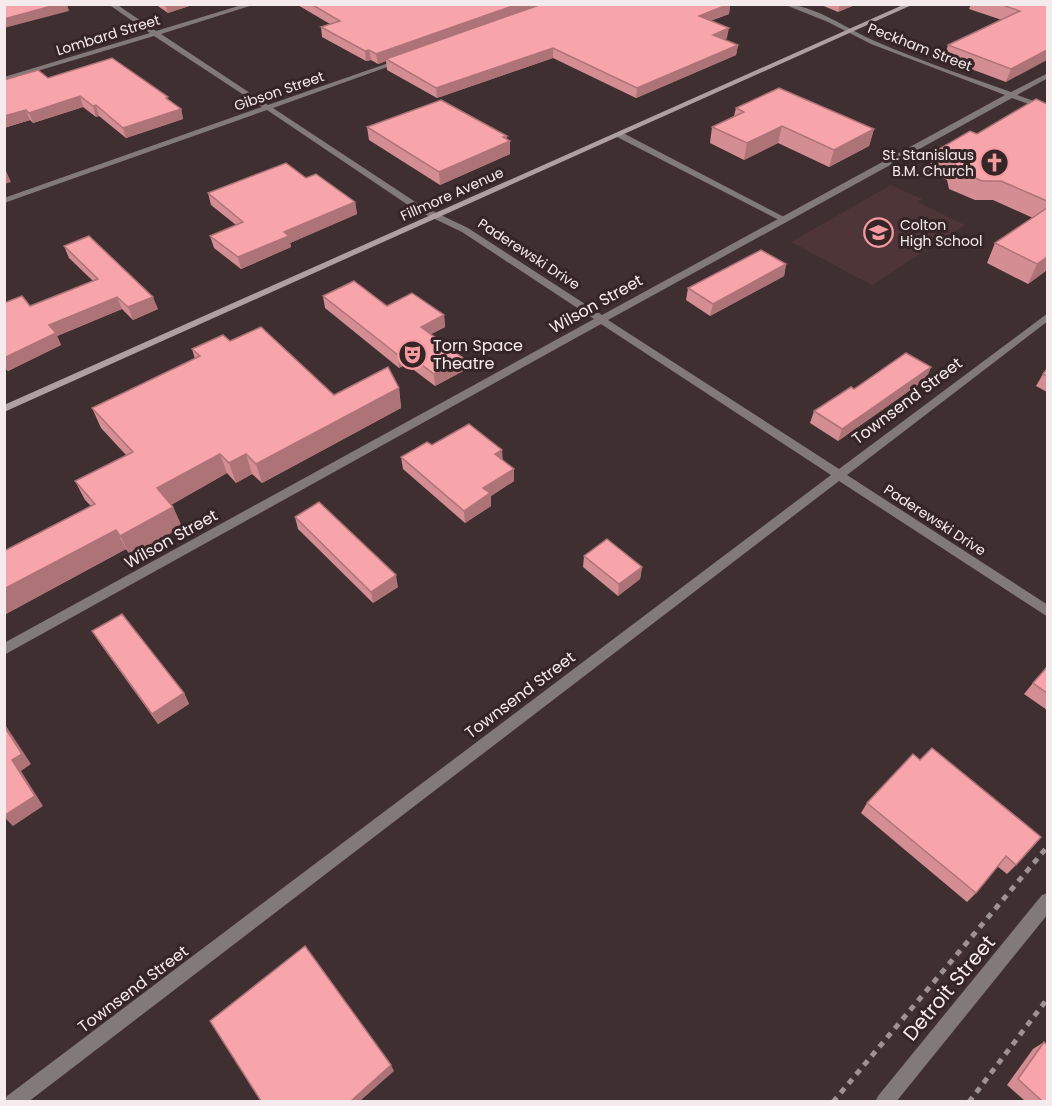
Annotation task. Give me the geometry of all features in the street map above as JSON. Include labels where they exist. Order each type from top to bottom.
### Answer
[{"type":"street","name":"Paderewski Drive","points":[[111,4],[417,207],[465,230],[1047,612]]},
{"type":"street","name":"Lombard Street","points":[[4,79],[252,4]]},
{"type":"street","name":"Peckham Street","points":[[786,4],[830,21],[849,32],[1047,109]]},
{"type":"street","name":"Fillmore Avenue","points":[[4,409],[911,4]]},
{"type":"street","name":"Gibson Street","points":[[4,201],[414,56]]},
{"type":"street","name":"Wilson Street","points":[[4,650],[1047,75]]},
{"type":"street","points":[[620,135],[784,219]]},
{"type":"street","name":"Townsend Street","points":[[13,1101],[1047,316]]},
{"type":"street","name":"Detroit Street","points":[[884,1101],[1047,902]]},
{"type":"path","points":[[833,1101],[1047,846]]},
{"type":"path","points":[[969,1101],[1047,998]]},
{"type":"shaded area","name":"Colton High School","points":[[891,185],[922,199],[918,202],[965,225],[872,285],[791,242]]},
{"type":"building","points":[[4,4],[59,4],[4,19]]},
{"type":"building","points":[[311,4],[518,4],[376,54],[369,50],[365,51],[321,27],[340,21]]},
{"type":"building","points":[[542,4],[729,4],[699,16],[729,28],[713,35],[738,45],[637,88],[553,48],[436,88],[386,59]]},
{"type":"building","points":[[999,4],[1047,4],[1047,50],[1011,69],[948,45],[1020,11]]},
{"type":"building","points":[[112,58],[168,97],[166,98],[181,109],[123,128],[96,105],[93,106],[80,96],[29,113],[26,110],[4,116],[4,80],[38,70],[48,78]]},
{"type":"building","points":[[779,88],[874,129],[834,150],[782,126],[747,143],[712,127],[744,112],[736,108]]},
{"type":"building","name":"St. Stanislaus B.M. Church","points":[[1036,99],[1047,104],[1047,201],[1001,181],[982,181],[957,170],[954,160],[934,152],[970,131],[977,134]]},
{"type":"building","points":[[441,100],[507,136],[503,137],[510,141],[439,172],[367,127]]},
{"type":"building","points":[[286,163],[306,178],[316,174],[355,202],[284,232],[289,236],[238,257],[210,236],[243,222],[208,193]]},
{"type":"building","points":[[1047,208],[1047,257],[1037,264],[995,243]]},
{"type":"building","points":[[89,236],[153,297],[128,307],[117,297],[49,325],[56,333],[4,358],[4,303],[22,296],[30,306],[98,279],[64,246]]},
{"type":"building","points":[[761,250],[786,264],[713,304],[688,288]]},
{"type":"building","points":[[354,281],[387,306],[412,293],[444,315],[421,327],[463,358],[434,374],[405,352],[398,355],[323,296]]},
{"type":"building","points":[[261,327],[334,395],[388,367],[399,388],[256,464],[246,454],[229,463],[220,454],[157,488],[173,507],[120,536],[116,530],[4,589],[4,551],[95,504],[75,481],[133,452],[92,408],[200,356],[192,349],[223,335],[230,341]]},
{"type":"building","points":[[906,353],[931,367],[842,429],[814,411],[851,387],[854,389]]},
{"type":"building","points":[[469,424],[502,450],[495,454],[514,469],[483,488],[490,493],[464,511],[401,457],[427,442],[432,445]]},
{"type":"building","points":[[319,502],[396,575],[371,592],[295,517]]},
{"type":"building","points":[[607,539],[642,567],[619,584],[584,556]]},
{"type":"building","points":[[122,614],[184,693],[152,714],[92,631]]},
{"type":"building","points":[[1047,667],[1047,693],[1033,683]]},
{"type":"building","points":[[4,726],[22,754],[12,760],[35,796],[4,816]]},
{"type":"building","points":[[932,748],[1041,837],[1016,865],[1006,856],[976,893],[867,803],[913,754],[920,760]]},
{"type":"building","points":[[305,946],[391,1065],[351,1101],[261,1101],[210,1021]]},
{"type":"building","points":[[1044,1042],[1047,1045],[1047,1101],[1042,1101],[1018,1079]]},
{"type":"place","name":"St. Stanislaus B.M. Church","points":[[995,163]]},
{"type":"place","name":"Colton High School","points":[[879,233]]},
{"type":"place","name":"Torn Space Theatre","points":[[412,354]]}]
